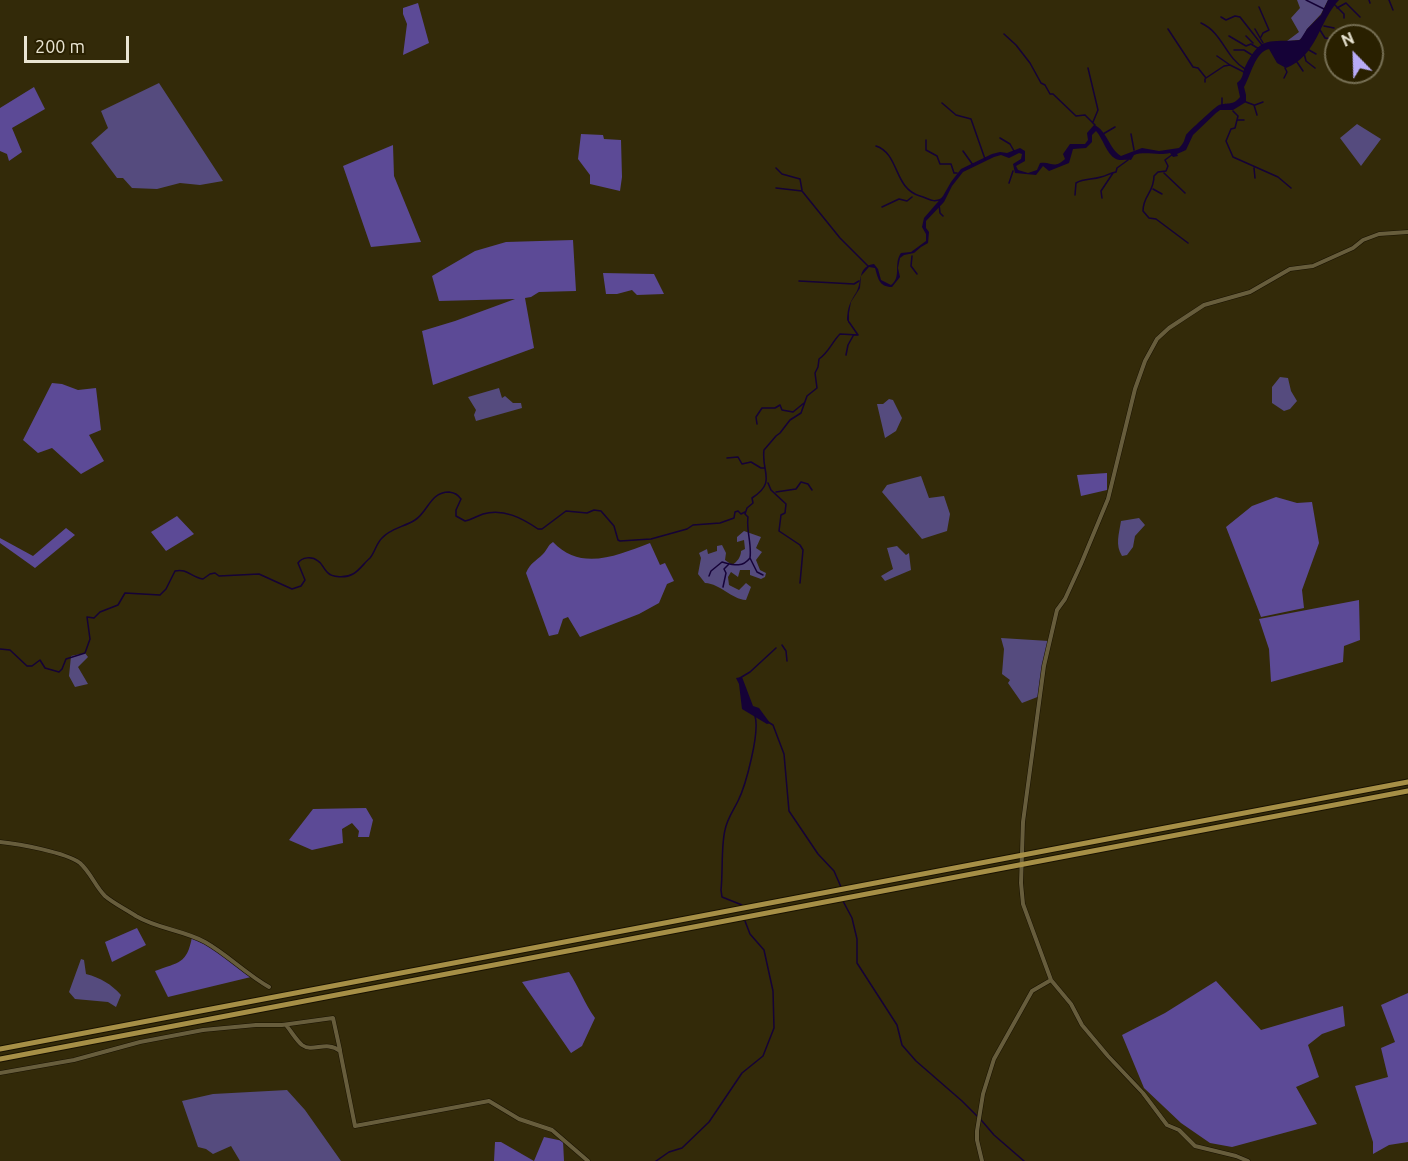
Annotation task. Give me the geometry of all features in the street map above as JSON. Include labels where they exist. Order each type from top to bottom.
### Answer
[{"type":"highway","points":[[0,1049],[1408,782]]},
{"type":"highway","points":[[0,1059],[1408,791]]},
{"type":"street","points":[[1248,1161],[1195,1146],[1179,1130],[1167,1125],[1143,1093],[1082,1025],[1071,1004],[1051,980],[1023,904],[1023,822],[1040,696],[1055,614],[1081,564],[1108,499],[1135,389],[1145,361],[1157,339],[1169,328],[1204,305],[1250,292],[1290,269],[1313,266],[1379,234],[1408,232]]},
{"type":"street","points":[[0,842],[33,847],[78,862],[94,878],[105,896],[159,927],[206,942],[269,987]]},
{"type":"street","points":[[982,1161],[977,1131],[990,1070],[1010,1028],[1032,991],[1051,980]]},
{"type":"street","points":[[0,1073],[74,1060],[140,1042],[203,1030],[286,1025],[333,1018],[355,1126],[489,1101],[519,1119],[552,1130],[588,1161]]},
{"type":"street","points":[[286,1025],[301,1044],[307,1047],[329,1045],[340,1051]]},
{"type":"shaded area","points":[[1297,0],[1328,0],[1321,14],[1303,37],[1299,40],[1287,41],[1299,32],[1291,18],[1300,8]]},
{"type":"shaded area","points":[[1328,0],[1339,0],[1305,55],[1286,68],[1277,63],[1269,49],[1264,51],[1257,59],[1244,87],[1246,102],[1233,110],[1220,110],[1216,113],[1193,135],[1186,150],[1177,154],[1178,156],[1173,157],[1170,153],[1143,153],[1134,155],[1131,160],[1118,160],[1110,154],[1096,131],[1092,135],[1092,142],[1086,148],[1073,149],[1069,163],[1049,171],[1043,166],[1036,175],[1015,173],[1013,164],[1021,159],[1022,154],[1019,153],[1009,158],[1001,155],[994,157],[963,172],[952,186],[944,202],[926,221],[926,228],[929,232],[928,243],[914,253],[900,258],[898,268],[900,277],[892,287],[882,284],[875,268],[869,267],[861,276],[865,268],[874,264],[881,280],[891,285],[896,278],[899,257],[901,253],[911,252],[926,241],[926,234],[922,227],[924,218],[943,196],[961,169],[992,154],[1007,153],[1020,148],[1025,151],[1025,161],[1016,166],[1018,170],[1028,173],[1037,170],[1040,163],[1055,165],[1061,162],[1065,159],[1063,154],[1070,144],[1085,144],[1088,140],[1087,133],[1094,125],[1102,131],[1121,156],[1142,148],[1159,151],[1179,148],[1186,135],[1213,110],[1219,105],[1235,102],[1240,97],[1237,83],[1256,49],[1267,42],[1300,40],[1321,15]]},
{"type":"shaded area","points":[[418,3],[429,43],[403,55],[407,24],[403,8]]},
{"type":"shaded area","points":[[159,83],[223,181],[200,185],[180,183],[157,189],[132,188],[123,178],[117,178],[91,143],[108,128],[101,111]]},
{"type":"shaded area","points":[[34,87],[45,109],[12,128],[22,152],[9,161],[7,154],[0,151],[0,108]]},
{"type":"shaded area","points":[[1357,124],[1381,139],[1361,166],[1340,138]]},
{"type":"shaded area","points":[[581,134],[603,135],[604,139],[621,140],[620,191],[590,184],[590,175],[578,159]]},
{"type":"shaded area","points":[[393,145],[394,176],[421,242],[371,247],[343,166]]},
{"type":"shaded area","points":[[573,240],[576,291],[539,292],[525,298],[534,348],[433,385],[422,331],[515,299],[439,301],[432,276],[475,251],[506,242]]},
{"type":"shaded area","points":[[603,273],[654,274],[664,294],[637,295],[632,290],[606,294]]},
{"type":"shaded area","points":[[861,276],[860,288],[851,302],[849,323],[847,320],[849,307]]},
{"type":"shaded area","points":[[1280,377],[1288,378],[1291,391],[1297,401],[1290,409],[1284,411],[1272,403],[1272,387]]},
{"type":"shaded area","points":[[52,383],[78,390],[96,388],[101,430],[89,435],[104,461],[81,474],[52,448],[38,453],[23,440]]},
{"type":"shaded area","points":[[499,388],[502,398],[505,396],[513,403],[521,403],[522,408],[476,421],[474,415],[476,410],[468,397]]},
{"type":"shaded area","points":[[889,399],[893,400],[902,418],[896,431],[885,438],[877,404],[883,404]]},
{"type":"shaded area","points":[[1107,473],[1107,490],[1081,496],[1077,475]]},
{"type":"shaded area","points":[[921,476],[929,498],[944,496],[950,514],[947,531],[922,539],[882,492],[887,485]]},
{"type":"shaded area","points":[[1276,497],[1297,503],[1312,502],[1319,543],[1302,590],[1304,608],[1261,617],[1226,527],[1252,506]]},
{"type":"shaded area","points":[[177,516],[194,534],[166,551],[151,532]]},
{"type":"shaded area","points":[[1139,518],[1145,525],[1135,536],[1133,547],[1127,555],[1122,556],[1118,544],[1121,521]]},
{"type":"shaded area","points":[[66,528],[75,535],[35,568],[0,543],[0,538],[33,556]]},
{"type":"shaded area","points":[[744,531],[761,537],[756,548],[762,552],[756,560],[760,570],[766,573],[761,579],[750,575],[750,570],[740,570],[738,577],[731,572],[728,577],[729,585],[739,590],[746,583],[751,587],[746,600],[705,583],[698,574],[701,558],[699,553],[707,549],[708,554],[717,551],[717,546],[722,545],[726,553],[725,560],[732,565],[736,562],[741,551],[745,549],[744,540],[737,542],[737,537]]},
{"type":"shaded area","points":[[553,542],[564,551],[588,559],[613,556],[650,543],[660,565],[665,563],[674,581],[667,584],[659,603],[639,614],[580,637],[568,617],[563,619],[558,634],[549,636],[526,573],[531,564]]},
{"type":"shaded area","points":[[897,546],[906,555],[909,553],[911,570],[885,581],[881,576],[893,569],[887,548]]},
{"type":"shaded area","points":[[1359,600],[1360,640],[1344,646],[1343,662],[1271,682],[1269,649],[1259,619]]},
{"type":"shaded area","points":[[1001,638],[1049,641],[1040,696],[1022,703],[1008,683],[1010,680],[1002,674],[1004,649]]},
{"type":"shaded area","points":[[85,653],[88,657],[78,667],[88,684],[75,687],[69,676],[71,656]]},
{"type":"shaded area","points":[[742,677],[753,706],[759,708],[770,723],[767,724],[742,709],[739,684],[736,678]]},
{"type":"shaded area","points":[[366,808],[373,820],[369,837],[358,837],[359,831],[352,823],[342,829],[343,843],[312,850],[289,840],[313,809]]},
{"type":"shaded area","points":[[137,928],[146,945],[112,962],[105,942]]},
{"type":"shaded area","points":[[192,937],[206,943],[251,977],[168,997],[155,971],[181,961],[190,946]]},
{"type":"shaded area","points":[[81,959],[84,960],[86,974],[105,982],[121,995],[116,1007],[108,1002],[75,999],[69,992]]},
{"type":"shaded area","points":[[569,972],[595,1018],[582,1046],[571,1053],[522,982]]},
{"type":"shaded area","points":[[1216,981],[1261,1030],[1343,1006],[1345,1026],[1322,1034],[1308,1045],[1319,1077],[1296,1087],[1317,1124],[1232,1147],[1210,1143],[1181,1123],[1144,1088],[1122,1035],[1165,1013]]},
{"type":"shaded area","points":[[1408,993],[1408,1142],[1389,1145],[1373,1154],[1373,1142],[1355,1086],[1388,1077],[1381,1048],[1395,1042],[1381,1005]]},
{"type":"shaded area","points":[[287,1090],[305,1110],[341,1161],[240,1161],[231,1146],[213,1154],[198,1147],[182,1101],[213,1094]]},
{"type":"shaded area","points":[[544,1137],[563,1141],[564,1161],[534,1161]]},
{"type":"shaded area","points":[[495,1142],[501,1142],[534,1161],[494,1161]]},
{"type":"waterway","points":[[1306,0],[1324,9]]},
{"type":"waterway","points":[[1389,0],[1393,10]]},
{"type":"waterway","points":[[1337,8],[1346,3],[1360,17]]},
{"type":"waterway","points":[[1335,5],[1344,14],[1344,18]]},
{"type":"waterway","points":[[1259,7],[1269,30],[1261,37]]},
{"type":"waterway","points":[[1221,17],[1226,20],[1235,16],[1240,17],[1262,45]]},
{"type":"waterway","points":[[1201,23],[1214,33],[1238,64],[1245,69]]},
{"type":"waterway","points":[[1168,29],[1193,67],[1198,68],[1206,78],[1224,66],[1230,65],[1244,72]]},
{"type":"waterway","points":[[1255,29],[1263,43]]},
{"type":"waterway","points":[[1320,30],[1324,36]]},
{"type":"waterway","points":[[1004,34],[1030,63],[1050,94],[1053,94],[1076,116],[1085,115],[1095,125]]},
{"type":"waterway","points":[[1229,36],[1246,46],[1251,44],[1259,49]]},
{"type":"waterway","points":[[1246,36],[1253,43]]},
{"type":"waterway","points":[[1234,50],[1244,50],[1252,55]]},
{"type":"waterway","points":[[1309,50],[1316,54]]},
{"type":"waterway","points":[[1304,53],[1306,61],[1315,68]]},
{"type":"waterway","points":[[1217,56],[1230,65]]},
{"type":"waterway","points":[[1297,62],[1303,71]]},
{"type":"waterway","points":[[1088,68],[1098,110],[1093,122]]},
{"type":"waterway","points":[[1284,78],[1287,72],[1285,68]]},
{"type":"waterway","points":[[1222,98],[1222,106]]},
{"type":"waterway","points":[[1246,102],[1254,105],[1257,115]]},
{"type":"waterway","points":[[1255,105],[1263,102]]},
{"type":"waterway","points":[[942,103],[956,115],[971,119],[985,159]]},
{"type":"waterway","points":[[1233,111],[1238,116],[1235,128],[1231,129],[1226,141],[1233,157],[1278,177],[1291,188]]},
{"type":"waterway","points":[[1238,120],[1244,120]]},
{"type":"waterway","points":[[1103,134],[1115,127]]},
{"type":"waterway","points":[[1131,134],[1134,150]]},
{"type":"waterway","points":[[1000,138],[1010,144],[1014,151]]},
{"type":"waterway","points":[[926,140],[926,150],[937,156],[940,164],[951,164],[954,173],[957,173]]},
{"type":"waterway","points":[[876,146],[889,156],[905,186],[911,192],[931,200],[942,199]]},
{"type":"waterway","points":[[963,151],[973,165]]},
{"type":"waterway","points":[[1173,154],[1165,160],[1168,166],[1166,171],[1158,172],[1154,176],[1143,211],[1149,218],[1156,219],[1188,243]]},
{"type":"waterway","points":[[1075,195],[1076,183],[1116,172],[1117,168],[1128,160]]},
{"type":"waterway","points":[[776,168],[782,174],[800,179],[802,190]]},
{"type":"waterway","points":[[1254,168],[1255,178]]},
{"type":"waterway","points":[[1009,183],[1013,171]]},
{"type":"waterway","points":[[1102,198],[1101,191],[1113,173]]},
{"type":"waterway","points":[[1164,173],[1185,193]]},
{"type":"waterway","points":[[776,188],[802,191],[840,238],[868,266]]},
{"type":"waterway","points":[[1153,189],[1162,194]]},
{"type":"waterway","points":[[882,207],[899,199],[907,201],[912,197]]},
{"type":"waterway","points":[[939,204],[940,213],[943,216]]},
{"type":"waterway","points":[[912,256],[911,266],[917,274]]},
{"type":"waterway","points":[[799,281],[854,284],[859,281]]},
{"type":"waterway","points":[[709,576],[711,571],[722,562],[734,565],[741,564],[750,558],[748,517],[745,514],[747,508],[753,503],[752,498],[760,492],[766,482],[764,450],[790,420],[801,413],[807,396],[817,388],[815,373],[819,359],[840,334],[858,335],[849,322]]},
{"type":"waterway","points":[[846,355],[853,336]]},
{"type":"waterway","points":[[757,424],[756,417],[762,408],[775,408],[780,405],[782,410],[793,412],[804,403]]},
{"type":"waterway","points":[[727,458],[738,457],[742,464],[751,462],[765,468]]},
{"type":"waterway","points":[[776,492],[796,489],[801,482],[808,484],[812,490]]},
{"type":"waterway","points":[[768,483],[771,490],[786,504],[785,513],[781,515],[779,531],[800,545],[803,550],[800,583]]},
{"type":"waterway","points":[[0,649],[10,650],[27,666],[32,666],[40,660],[45,668],[59,672],[66,659],[85,653],[90,639],[87,617],[94,618],[100,612],[118,605],[125,593],[160,595],[166,589],[175,571],[183,571],[203,579],[215,573],[219,576],[259,574],[292,589],[301,586],[305,580],[298,563],[302,559],[310,558],[316,559],[332,575],[339,577],[350,575],[370,558],[378,543],[386,535],[415,520],[433,499],[443,493],[453,493],[461,499],[456,516],[465,521],[490,512],[498,512],[512,515],[542,529],[566,511],[587,513],[594,510],[601,511],[614,526],[620,541],[651,539],[687,529],[693,525],[720,523],[734,518],[735,512],[738,511],[741,514],[745,512]]},
{"type":"waterway","points":[[750,558],[757,572],[763,575]]},
{"type":"waterway","points":[[723,587],[726,573],[724,569],[729,564]]},
{"type":"waterway","points":[[782,645],[786,651],[787,661]]},
{"type":"waterway","points":[[740,678],[776,648]]},
{"type":"waterway","points":[[742,905],[722,897],[723,844],[727,822],[741,793],[748,771],[756,734],[755,716]]},
{"type":"waterway","points":[[768,722],[773,725],[784,754],[789,811],[818,854],[834,871],[841,887]]},
{"type":"waterway","points":[[843,901],[852,918],[857,939],[857,963],[897,1025],[902,1045],[916,1061],[962,1101],[994,1135],[1024,1161]]},
{"type":"waterway","points":[[656,1161],[669,1152],[682,1148],[709,1122],[742,1073],[763,1056],[774,1028],[773,991],[764,950],[750,934],[745,921]]}]
